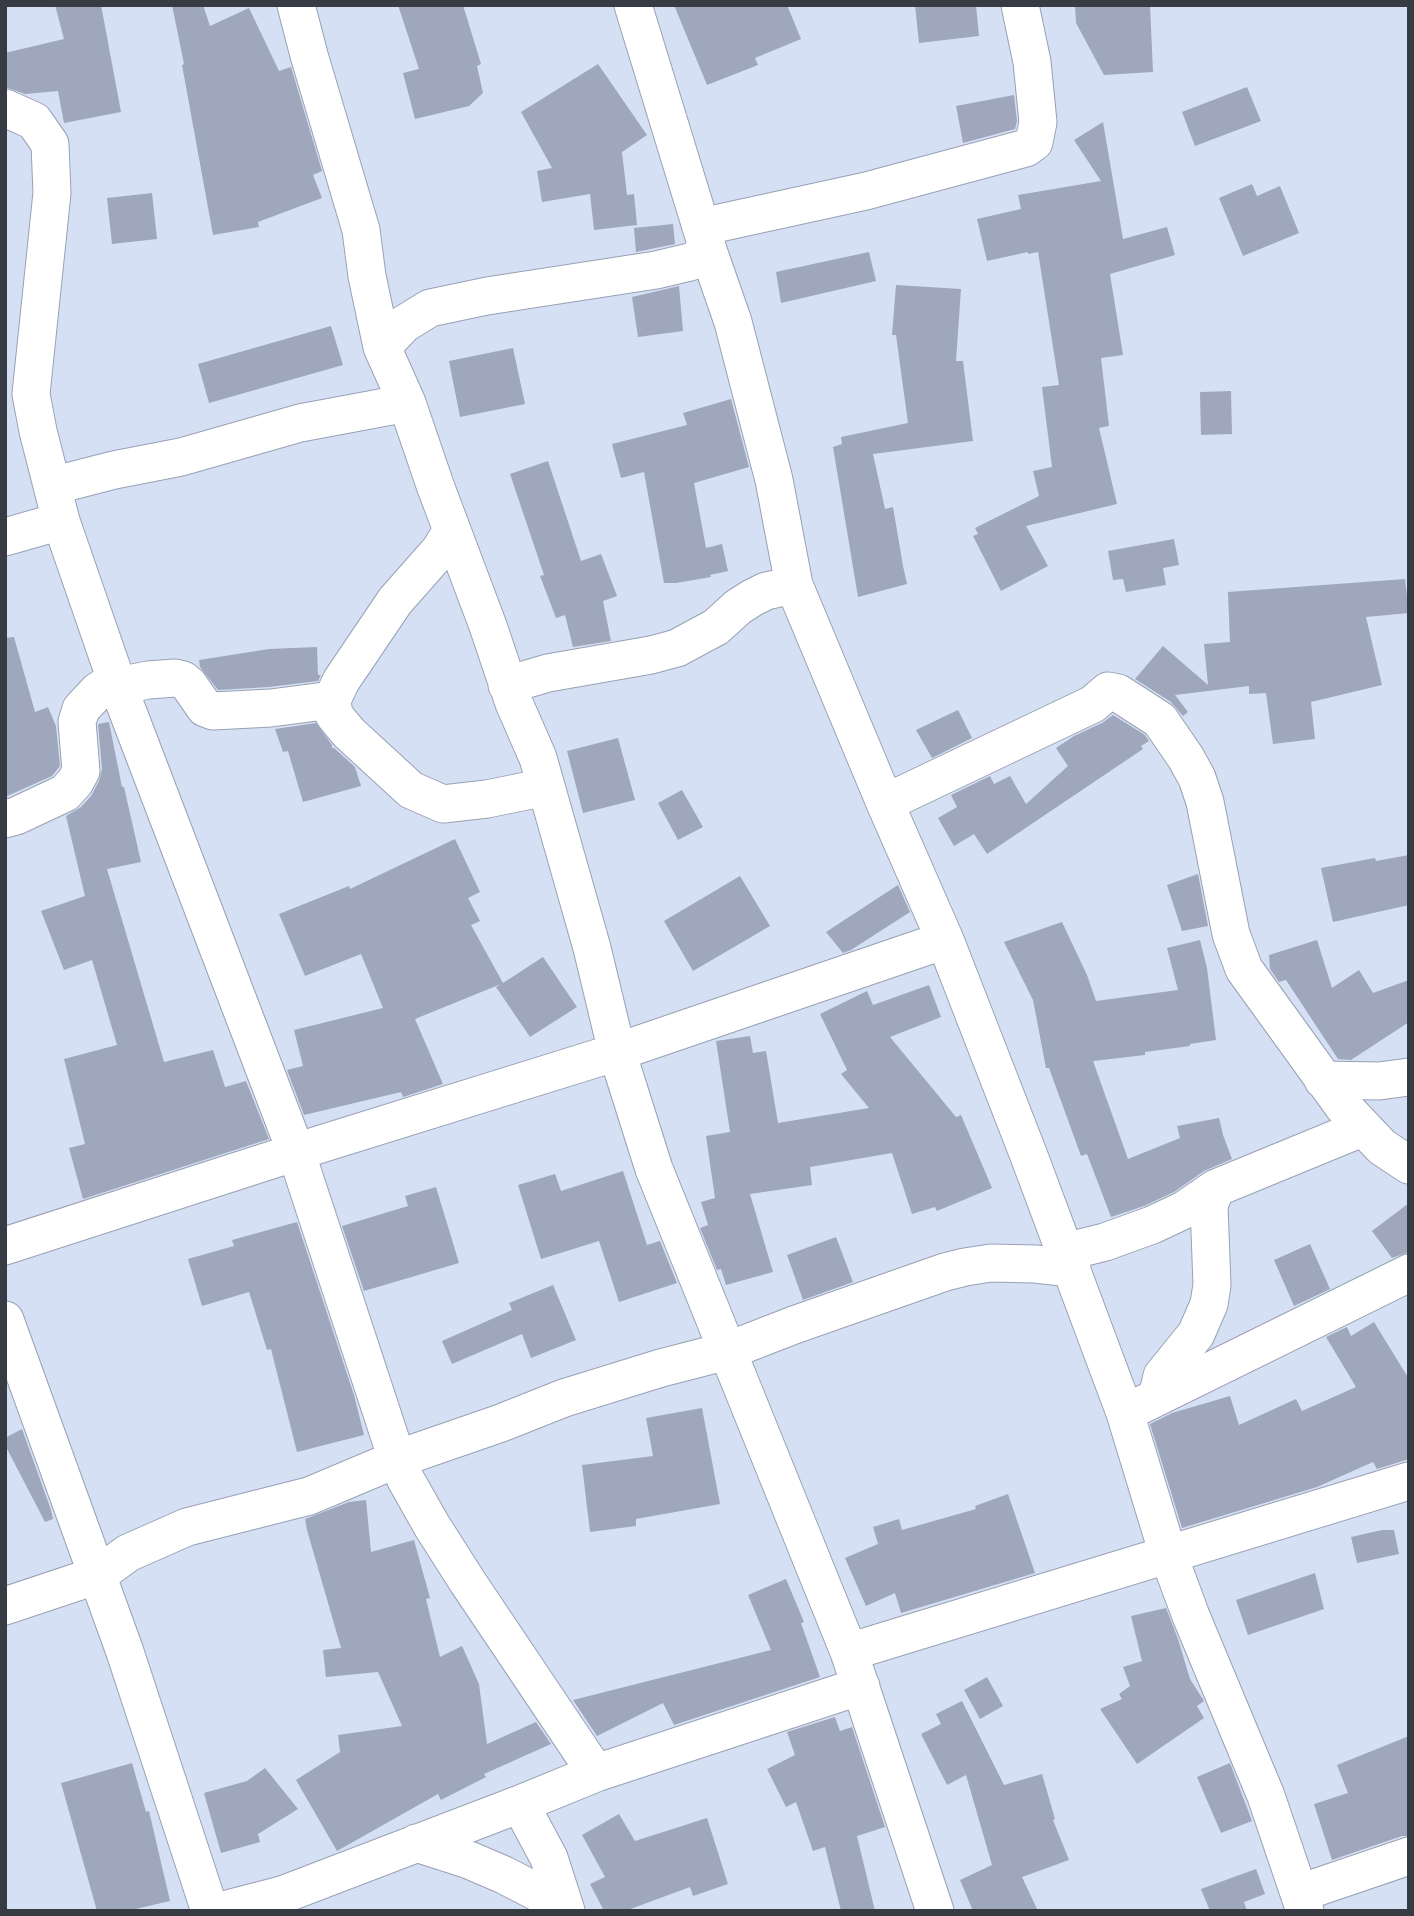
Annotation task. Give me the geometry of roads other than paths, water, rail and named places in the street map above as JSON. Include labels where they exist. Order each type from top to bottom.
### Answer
[{"type":"street","points":[[296,5],[361,230],[367,276],[382,347],[407,403],[507,685],[538,758],[592,948],[617,1052],[654,1169],[849,1652],[935,1911]]},
{"type":"street","points":[[633,5],[733,322],[774,480],[794,585],[945,940],[1069,1260],[1141,1405],[1168,1554],[1266,1796],[1303,1902],[1409,1856]]},
{"type":"street","points":[[382,347],[404,324],[430,308],[690,262],[705,240],[866,191],[1026,148],[1034,142],[1038,121],[1032,62],[1020,5]]},
{"type":"street","points":[[5,108],[34,121],[50,144],[52,193],[18,386],[117,683],[296,1152],[397,1459],[432,1526],[596,1773]]},
{"type":"street","points":[[52,486],[181,457],[300,423],[407,403]]},
{"type":"street","points":[[5,537],[61,521]]},
{"type":"street","points":[[453,530],[440,550],[395,601],[341,681],[332,700],[334,715],[349,733],[411,790],[443,804],[546,787]]},
{"type":"street","points":[[507,685],[548,673],[677,648],[716,627],[752,598],[794,585]]},
{"type":"street","points":[[5,819],[65,793],[75,782],[81,771],[77,722],[81,709],[98,691],[117,683],[175,678],[183,680],[205,708],[213,711],[271,708],[332,700]]},
{"type":"street","points":[[885,803],[1093,704],[1108,691],[1118,693],[1160,720],[1197,778],[1205,802],[1231,934],[1244,969],[1362,1128],[1382,1147],[1409,1165]]},
{"type":"street","points":[[5,1246],[617,1052],[945,940]]},
{"type":"street","points":[[1324,1080],[1379,1081],[1409,1077]]},
{"type":"street","points":[[5,1606],[97,1575],[128,1553],[187,1527],[309,1496],[397,1459],[564,1398],[727,1351],[794,1325],[965,1267],[991,1263],[1069,1260],[1105,1242],[1152,1225],[1184,1209],[1216,1188],[1362,1128]]},
{"type":"street","points":[[1141,1405],[1196,1334],[1209,1304],[1212,1285],[1209,1205],[1216,1188]]},
{"type":"street","points":[[1141,1405],[1409,1273]]},
{"type":"street","points":[[5,1320],[161,1756],[210,1911]]},
{"type":"street","points":[[849,1652],[1409,1481]]},
{"type":"street","points":[[220,1911],[282,1895],[596,1773],[861,1686]]},
{"type":"street","points":[[520,1804],[549,1858],[565,1908]]},
{"type":"street","points":[[416,1843],[469,1860],[504,1875],[565,1908]]}]
